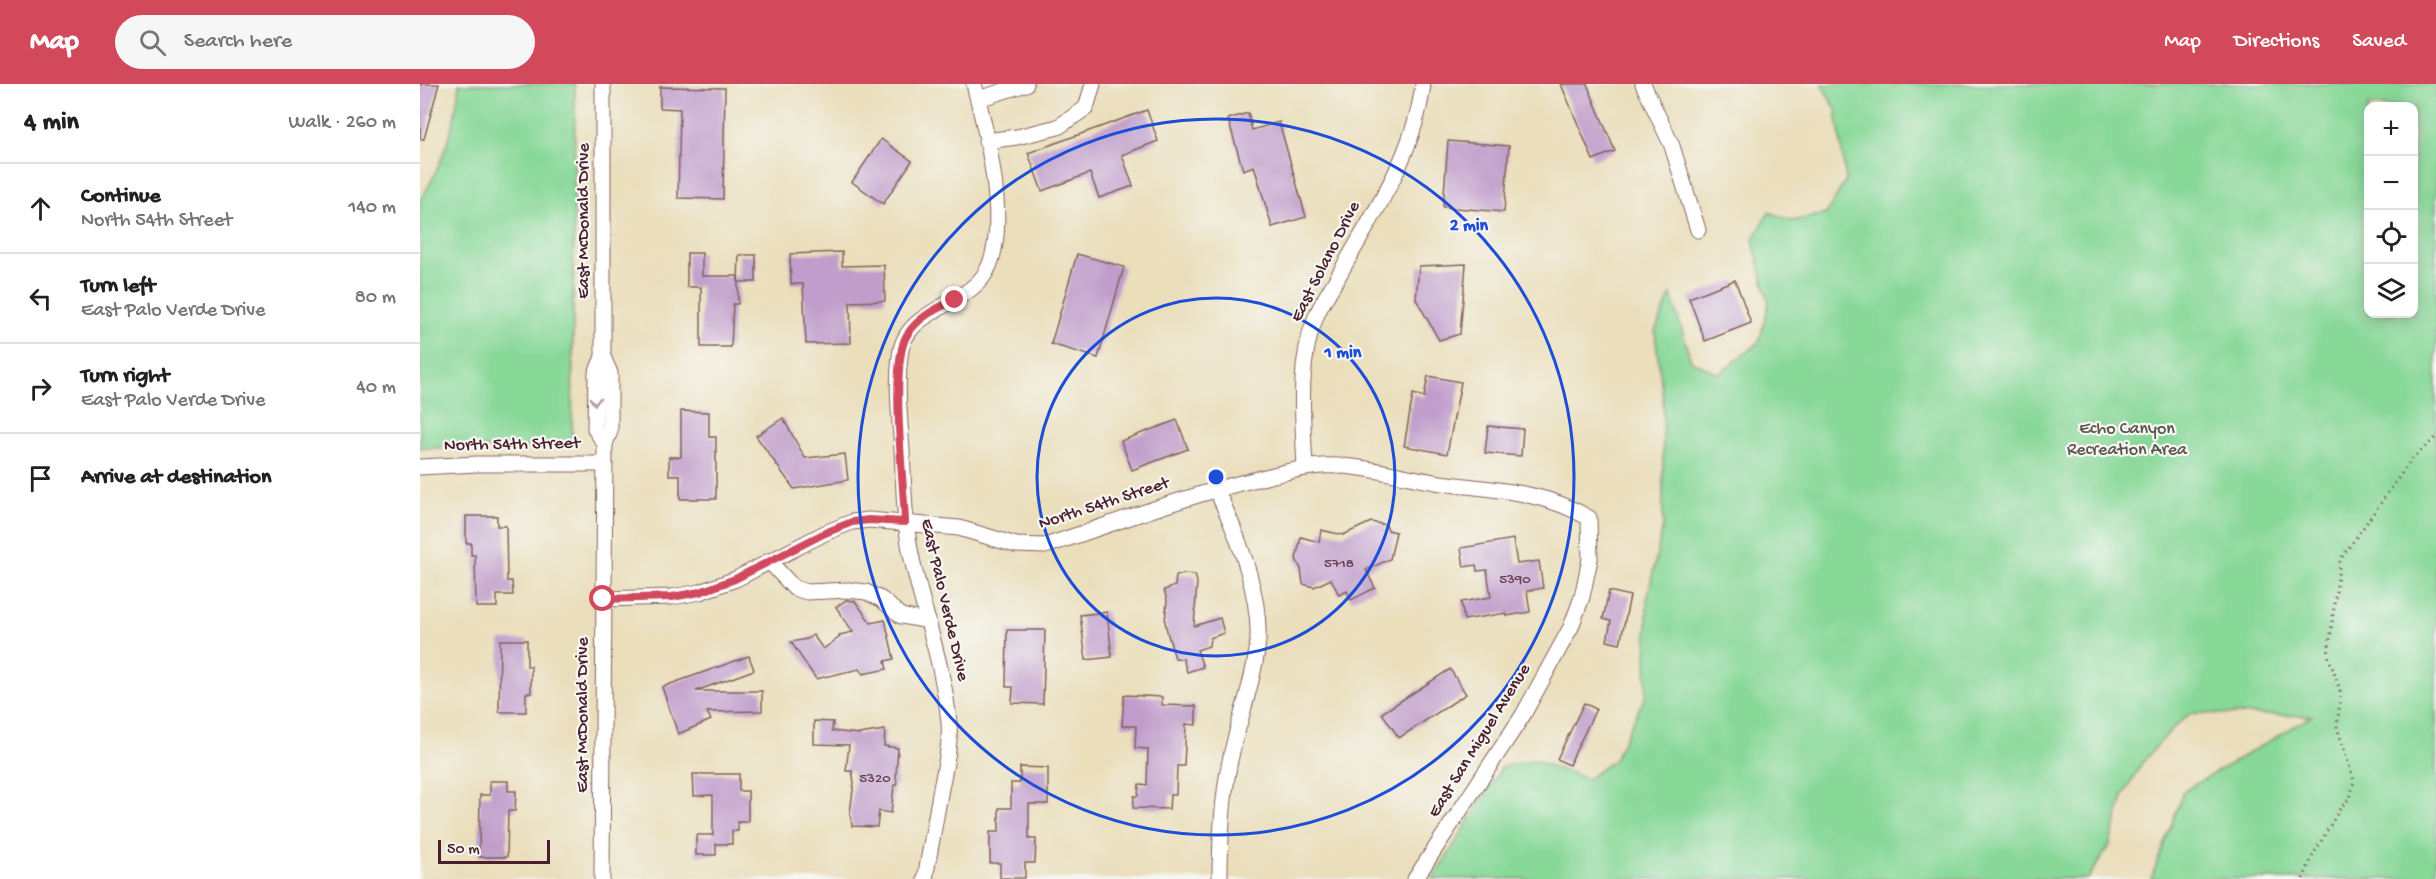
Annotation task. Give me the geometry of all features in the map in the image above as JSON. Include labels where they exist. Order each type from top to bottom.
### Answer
[{"type":"street","name":"East McDonald Drive","points":[[602,879],[605,444],[595,429],[596,373],[603,357],[603,84]]},
{"type":"street","points":[[976,92],[1026,84]]},
{"type":"street","points":[[986,141],[1017,137],[1058,127],[1086,108],[1093,84]]},
{"type":"street","name":"East Solano Drive","points":[[1305,468],[1303,411],[1305,349],[1315,317],[1400,164],[1413,131],[1423,84]]},
{"type":"street","points":[[1642,84],[1672,146],[1698,230]]},
{"type":"street","name":"East Palo Verde Drive","points":[[925,879],[947,757],[949,725],[945,690],[905,522],[898,386],[900,354],[907,335],[919,321],[955,300],[982,278],[996,248],[997,211],[976,92]]},
{"type":"street","name":"North 54th Street","points":[[420,467],[605,464]]},
{"type":"street","name":"North 54th Street","points":[[603,599],[672,597],[700,592],[735,579],[852,522],[869,520],[905,522],[959,528],[1016,545],[1045,546],[1216,489],[1305,468],[1326,466],[1364,468],[1442,483],[1523,493],[1569,506],[1589,518]]},
{"type":"street","points":[[1216,489],[1232,523],[1245,561],[1256,615],[1257,650],[1229,765],[1221,836],[1220,879]]},
{"type":"street","name":"East San Miguel Avenue","points":[[1416,877],[1523,715],[1571,627],[1582,597],[1590,559],[1589,518]]},
{"type":"street","points":[[769,561],[794,588],[807,592],[849,590],[866,592],[881,599],[902,616],[927,621]]},
{"type":"path","points":[[2303,879],[2313,855],[2341,807],[2350,798],[2354,781],[2337,727],[2341,693],[2328,655],[2340,560],[2412,459],[2436,437]]},
{"type":"green space","points":[[459,84],[575,84],[572,447],[420,448],[420,200],[435,174],[447,145],[455,114]]},
{"type":"green space","name":"Echo Canyon Recreation Area","points":[[1821,84],[2436,84],[2436,879],[2151,879],[2184,791],[2312,716],[2191,713],[2171,730],[2142,763],[2123,796],[2109,847],[2087,879],[1433,879],[1502,767],[1534,760],[1587,779],[1614,760],[1646,695],[1647,600],[1663,526],[1663,399],[1655,331],[1671,294],[1691,361],[1719,374],[1759,342],[1769,304],[1753,240],[1769,212],[1792,221],[1826,214],[1846,180],[1836,109]]},
{"type":"building","points":[[420,84],[439,84],[424,139],[420,139]]},
{"type":"building","points":[[1561,84],[1587,84],[1615,151],[1593,160]]},
{"type":"building","points":[[660,87],[725,88],[723,199],[678,198],[680,109],[660,108]]},
{"type":"building","points":[[1147,110],[1158,141],[1122,155],[1133,186],[1099,198],[1090,173],[1042,191],[1028,153]]},
{"type":"building","points":[[1248,113],[1252,130],[1279,122],[1306,217],[1272,227],[1254,166],[1243,170],[1228,119]]},
{"type":"building","points":[[881,139],[912,161],[883,204],[852,182]]},
{"type":"building","points":[[1448,141],[1509,146],[1504,212],[1443,207]]},
{"type":"building","points":[[842,252],[842,266],[884,265],[885,301],[850,302],[851,343],[806,344],[803,284],[791,284],[790,254]]},
{"type":"building","points":[[687,253],[702,253],[702,276],[738,276],[738,304],[733,304],[731,347],[701,347],[701,287],[687,287]]},
{"type":"building","points":[[1077,254],[1124,267],[1098,358],[1051,344]]},
{"type":"building","points":[[739,255],[756,255],[756,282],[738,282]]},
{"type":"building","points":[[1466,264],[1460,334],[1439,340],[1416,299],[1419,266]]},
{"type":"building","points":[[1735,280],[1751,323],[1705,341],[1689,298]]},
{"type":"building","points":[[1428,376],[1461,382],[1447,454],[1404,446],[1413,394],[1424,397]]},
{"type":"building","points":[[681,411],[709,412],[709,437],[716,437],[716,499],[680,499],[680,475],[669,475],[669,457],[681,457]]},
{"type":"building","points":[[783,418],[805,458],[845,454],[848,480],[794,489],[756,436]]},
{"type":"building","points":[[1177,420],[1188,449],[1132,470],[1121,441]]},
{"type":"building","points":[[1488,426],[1523,429],[1521,456],[1485,453]]},
{"type":"building","points":[[466,516],[497,516],[497,526],[506,526],[507,581],[512,581],[513,595],[497,595],[497,607],[476,607],[475,555],[471,555],[471,543],[466,543]]},
{"type":"building","points":[[1371,522],[1386,525],[1388,530],[1396,532],[1390,559],[1366,570],[1375,588],[1351,600],[1347,591],[1339,595],[1331,579],[1314,587],[1303,584],[1301,569],[1296,559],[1301,537],[1319,542],[1321,530],[1343,535]]},
{"type":"building","points":[[1513,539],[1517,564],[1539,561],[1543,588],[1527,591],[1530,612],[1507,616],[1506,613],[1464,620],[1461,602],[1491,597],[1487,570],[1477,571],[1476,565],[1464,567],[1461,548]]},
{"type":"building","points":[[1195,575],[1197,582],[1194,626],[1220,618],[1224,633],[1210,638],[1209,646],[1197,650],[1203,667],[1187,672],[1183,659],[1175,658],[1168,635],[1165,622],[1167,600],[1164,590],[1175,586],[1176,576]]},
{"type":"building","points":[[1609,591],[1630,596],[1620,644],[1607,641],[1611,621],[1603,619]]},
{"type":"building","points":[[846,600],[855,601],[871,623],[885,620],[894,659],[885,661],[887,669],[863,674],[859,669],[816,679],[791,642],[807,639],[813,635],[823,649],[840,637],[839,635],[853,632],[836,607]]},
{"type":"building","points":[[1107,612],[1112,657],[1086,660],[1080,615]]},
{"type":"building","points":[[1007,630],[1045,630],[1043,704],[1012,703],[1013,687],[1006,687]]},
{"type":"building","points":[[500,640],[527,640],[527,666],[531,666],[531,693],[526,693],[526,712],[499,712]]},
{"type":"building","points":[[749,656],[754,670],[696,691],[762,691],[762,711],[707,712],[711,720],[678,734],[662,687]]},
{"type":"building","points":[[1450,669],[1466,694],[1399,738],[1382,713]]},
{"type":"building","points":[[1124,695],[1162,697],[1162,705],[1196,706],[1196,725],[1186,724],[1184,766],[1177,766],[1176,795],[1170,795],[1169,809],[1133,808],[1134,796],[1138,796],[1139,784],[1147,785],[1148,749],[1135,748],[1136,726],[1122,726]]},
{"type":"building","points":[[1584,703],[1596,709],[1569,765],[1557,759]]},
{"type":"building","points":[[814,721],[833,722],[832,731],[859,734],[885,730],[884,746],[898,748],[897,785],[894,785],[891,813],[879,811],[877,827],[852,826],[850,813],[854,782],[852,771],[846,771],[849,745],[814,744]]},
{"type":"building","points":[[1020,767],[1048,768],[1048,804],[1029,804],[1029,839],[1036,839],[1035,863],[1025,863],[1025,878],[1000,878],[1000,863],[990,863],[990,832],[999,832],[999,808],[1011,808],[1011,783],[1020,783]]},
{"type":"building","points":[[693,774],[739,774],[739,791],[748,791],[748,822],[738,822],[738,831],[732,831],[732,844],[716,844],[716,855],[696,855],[696,835],[713,835],[713,795],[694,796]]},
{"type":"building","points":[[490,781],[508,781],[508,791],[516,791],[515,811],[508,811],[507,857],[479,857],[480,795],[490,795]]},
{"type":"route","points":[[603,599],[672,597],[700,592],[735,579],[825,533],[852,522],[869,520],[905,522],[898,386],[900,354],[907,335],[919,321],[955,300]]}]
